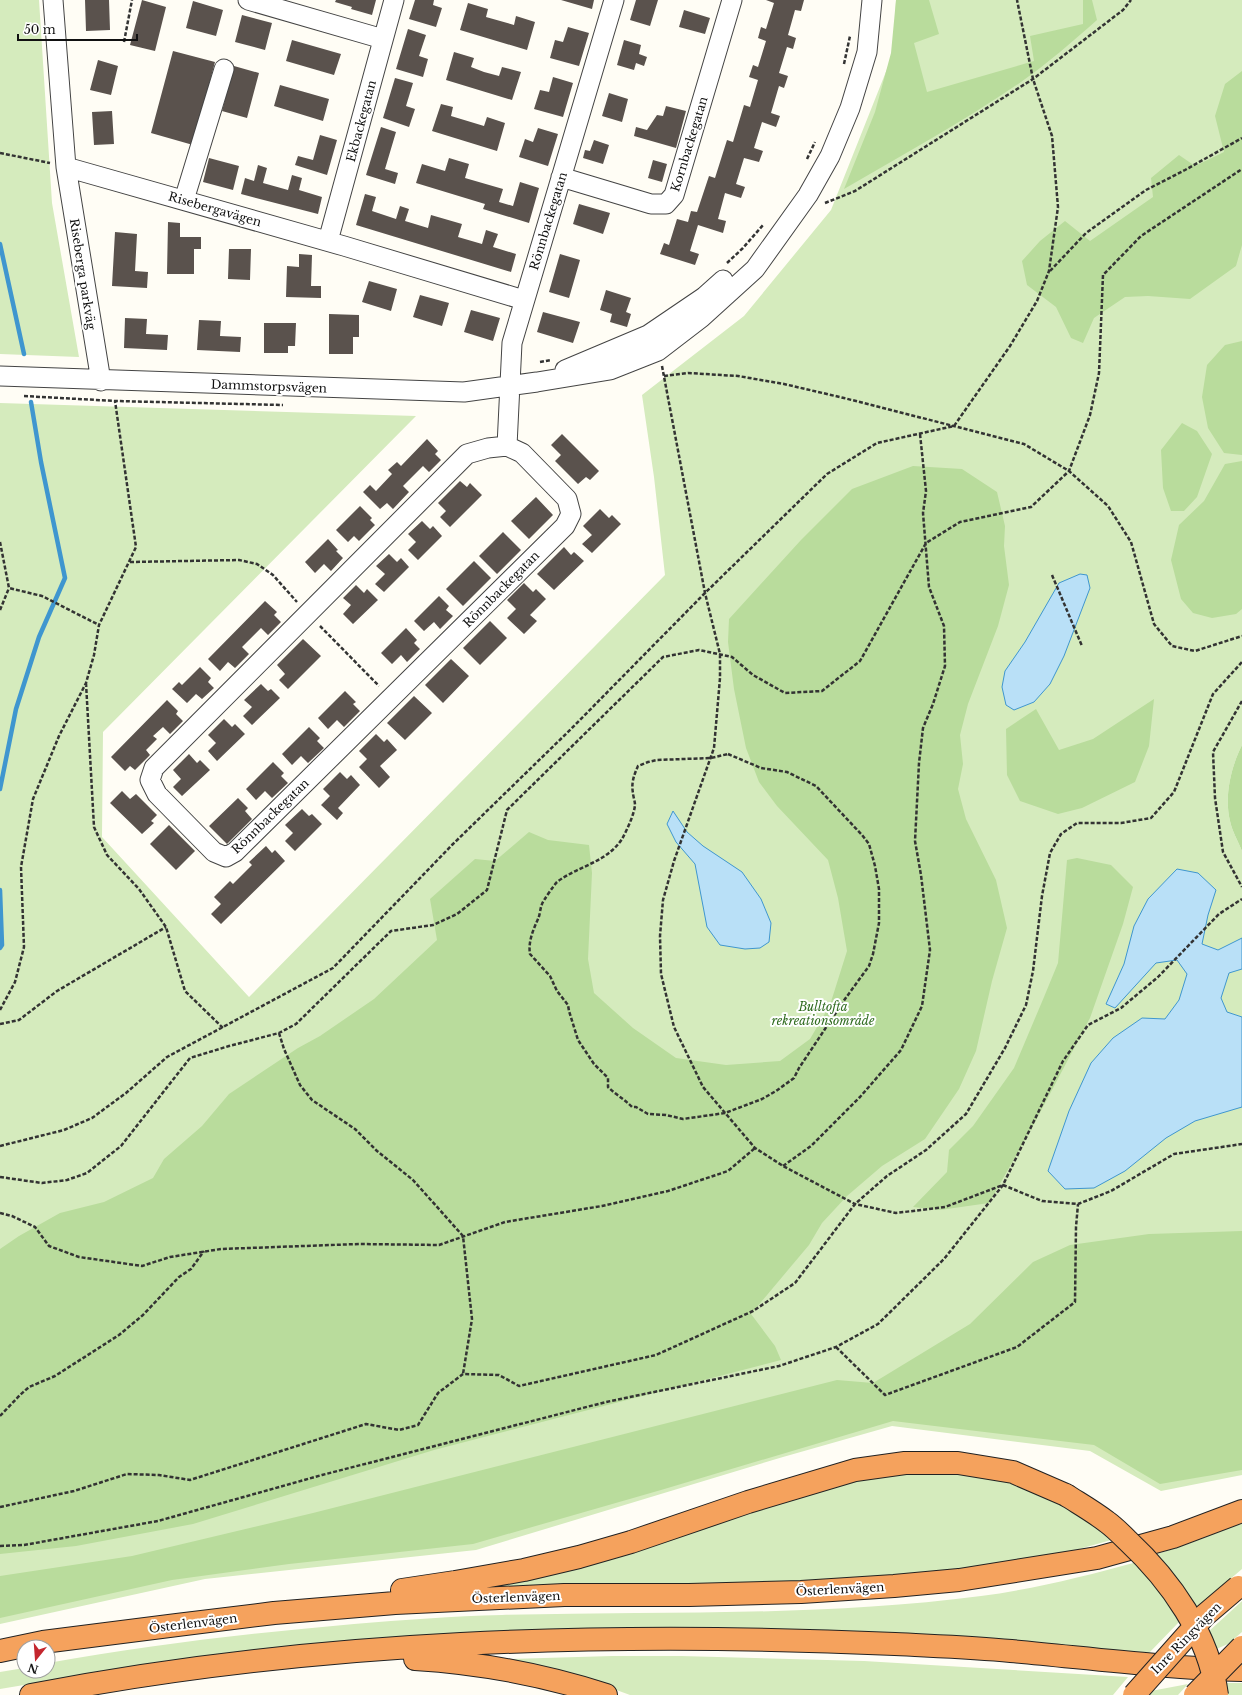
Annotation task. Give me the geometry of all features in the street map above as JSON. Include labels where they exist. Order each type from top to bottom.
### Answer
[{"type":"highway","points":[[56,1640],[199,1618],[455,1582],[524,1570],[579,1557],[631,1542],[748,1502],[855,1470],[905,1463],[958,1463],[1013,1472],[1066,1495],[1108,1522],[1149,1560],[1174,1591],[1196,1630],[1208,1658],[1217,1695]]},
{"type":"highway","name":"Österlenvägen","points":[[56,1640],[274,1613],[395,1603],[564,1595],[689,1595],[801,1592],[959,1580],[1097,1558],[1173,1536],[1242,1511]]},
{"type":"highway","name":"Inre Ringvägen","points":[[1134,1695],[1205,1615],[1240,1585]]},
{"type":"highway","points":[[31,1695],[174,1671],[320,1654],[468,1644],[674,1638],[788,1640],[1008,1651],[1193,1669],[1242,1670]]},
{"type":"highway","points":[[1195,1695],[1242,1647]]},
{"type":"highway","name":"Österlenvägen","points":[[0,1651],[16,1648]]},
{"type":"highway","points":[[320,1654],[468,1663],[513,1670],[570,1683],[606,1695]]},
{"type":"street","points":[[53,0],[66,167]]},
{"type":"street","points":[[248,0],[383,39]]},
{"type":"street","name":"Ekbackegatan","points":[[328,241],[394,0]]},
{"type":"street","name":"Rönnbackegatan","points":[[507,446],[512,343],[614,0]]},
{"type":"street","name":"Kornbackegatan","points":[[561,177],[651,204],[666,204],[674,195],[732,0]]},
{"type":"street","name":"Dammstorpsvägen","points":[[0,376],[464,392],[511,378],[537,382],[648,335],[704,297],[775,225],[808,195],[823,169],[850,108],[867,52],[872,0]]},
{"type":"street","points":[[184,200],[224,69]]},
{"type":"street","name":"Risebergavägen","points":[[66,167],[328,241],[524,300]]},
{"type":"street","name":"Riseberga parkväg","points":[[66,167],[101,380]]},
{"type":"street","name":"Rönnbackegatan","points":[[507,446],[522,453],[567,499],[571,514],[565,526],[235,852],[226,857],[214,852],[156,794],[150,780],[154,768],[467,454],[488,448],[507,446]]},
{"type":"path","points":[[124,42],[132,0]]},
{"type":"path","points":[[0,1146],[64,1130],[92,1118],[126,1093],[167,1057],[333,968],[452,845],[571,729],[705,593],[827,474],[877,444],[954,426],[1010,346],[1037,301],[1049,271],[1058,208],[1052,136],[1033,79],[1017,0]]},
{"type":"path","points":[[825,203],[855,191],[1033,79],[1123,10],[1131,0]]},
{"type":"path","points":[[842,70],[850,34]]},
{"type":"path","points":[[1049,271],[1086,233],[1146,190],[1186,170],[1242,138]]},
{"type":"path","points":[[806,161],[816,140]]},
{"type":"path","points":[[0,153],[66,167]]},
{"type":"path","points":[[0,1177],[42,1183],[67,1180],[87,1173],[106,1160],[121,1146],[190,1058],[280,1033],[296,1024],[390,931],[433,925],[457,914],[487,890],[507,810],[663,657],[699,650],[732,657],[753,675],[785,693],[822,691],[860,661],[926,543],[960,522],[1031,507],[1069,471],[1090,415],[1099,373],[1103,275],[1141,236],[1242,169]]},
{"type":"path","points":[[821,209],[828,197]]},
{"type":"path","points":[[726,264],[743,248],[775,225]]},
{"type":"path","points":[[511,378],[556,359]]},
{"type":"path","points":[[656,368],[662,365]]},
{"type":"path","points":[[1242,636],[1195,650],[1172,646],[1154,624],[1131,542],[1108,506],[1069,471],[1024,444],[844,398],[738,376],[688,373],[664,376],[705,593],[720,654],[720,678],[714,748],[692,814],[674,861],[663,900],[660,936],[661,974],[674,1027],[703,1087],[755,1148],[783,1166],[855,1204],[896,1214],[945,1207],[1003,1185],[1042,1201],[1078,1204],[1112,1191],[1174,1154],[1242,1144]]},
{"type":"path","points":[[18,395],[115,401],[291,405]]},
{"type":"path","points":[[0,1010],[15,982],[24,947],[21,867],[33,799],[59,736],[86,683],[94,655],[99,625],[136,547],[115,401]]},
{"type":"path","points":[[783,1166],[812,1146],[876,1080],[901,1050],[922,1006],[930,950],[921,875],[915,841],[918,763],[923,728],[933,704],[945,666],[944,626],[929,587],[923,514],[926,491],[920,434]]},
{"type":"path","points":[[0,542],[9,588],[0,610]]},
{"type":"path","points":[[130,562],[239,560],[257,564],[273,575],[391,698]]},
{"type":"path","points":[[1052,575],[1082,646]]},
{"type":"path","points":[[9,588],[42,596],[99,625]]},
{"type":"path","points":[[0,1507],[74,1491],[127,1474],[159,1475],[190,1480],[366,1424],[399,1430],[412,1427],[418,1425],[438,1393],[463,1374],[498,1375],[519,1386],[656,1355],[753,1311],[795,1283],[855,1204],[887,1176],[926,1150],[966,1114],[1005,1048],[1026,1005],[1033,971],[1042,896],[1050,853],[1061,834],[1078,823],[1122,823],[1151,818],[1174,792],[1213,694],[1242,662]]},
{"type":"path","points":[[86,683],[94,826],[107,855],[139,889],[166,927],[185,991],[222,1028]]},
{"type":"path","points":[[1242,701],[1213,752],[1215,798],[1223,852],[1242,886]]},
{"type":"path","points":[[728,754],[761,768],[787,772],[816,786],[855,826],[869,844],[879,889],[879,923],[869,966],[845,999],[799,1068],[794,1078],[762,1099],[725,1113],[683,1119],[666,1115],[648,1114],[636,1107],[632,1107],[608,1087],[608,1078],[594,1064],[578,1040],[568,1005],[557,992],[550,976],[530,954],[530,942],[545,899],[558,882],[572,872],[599,860],[611,852],[629,826],[635,805],[632,781],[638,766],[657,760],[711,758],[728,754]]},
{"type":"path","points":[[0,1546],[24,1545],[158,1521],[322,1475],[598,1404],[779,1366],[836,1347],[878,1324],[944,1259],[1003,1185],[1063,1061],[1088,1025],[1121,1008],[1158,977],[1219,914],[1242,899]]},
{"type":"path","points":[[0,1024],[19,1020],[57,991],[166,927]]},
{"type":"path","points":[[280,1033],[284,1049],[300,1085],[312,1100],[355,1129],[377,1151],[413,1180],[463,1236],[472,1319],[463,1374]]},
{"type":"path","points":[[0,1213],[12,1216],[35,1227],[49,1246],[79,1257],[142,1266],[170,1257],[221,1249],[359,1244],[439,1245],[505,1222],[602,1206],[668,1191],[728,1171],[755,1148]]},
{"type":"path","points":[[836,1347],[885,1395],[1017,1347],[1075,1302],[1076,1227],[1078,1204]]},
{"type":"path","points":[[0,1416],[20,1395],[30,1388],[55,1376],[120,1335],[143,1315],[179,1277],[191,1269],[204,1251]]},
{"type":"green space","points":[[0,0],[39,0],[52,203],[79,357],[0,354]]},
{"type":"green space","name":"Bulltofta rekreationsområde","points":[[896,0],[1242,0],[1242,745],[1232,772],[1228,792],[1228,811],[1231,825],[1242,851],[1242,1475],[1161,1491],[1090,1451],[892,1426],[783,1457],[476,1550],[205,1579],[0,1624],[0,403],[416,416],[103,732],[102,837],[249,997],[665,575],[654,477],[642,395],[744,316],[831,210],[893,54]]},
{"type":"green space","points":[[896,0],[929,0],[939,34],[914,43],[927,92],[1034,61],[1030,36],[1083,24],[1083,0],[1092,0],[1097,20],[1050,60],[1021,82],[956,124],[844,189],[875,112],[891,53]]},
{"type":"green space","points":[[1242,71],[1242,245],[1236,266],[1190,299],[1148,296],[1125,297],[1094,318],[1083,343],[1071,338],[1056,307],[1027,285],[1022,261],[1040,241],[1065,221],[1090,241],[1153,197],[1151,178],[1179,155],[1195,166],[1224,152],[1215,116],[1225,84]]},
{"type":"green space","points":[[1242,341],[1242,455],[1224,453],[1208,428],[1202,397],[1207,365],[1225,345]]},
{"type":"green space","points":[[1182,423],[1197,431],[1212,454],[1197,497],[1184,511],[1171,511],[1163,488],[1161,450]]},
{"type":"green space","points":[[1242,461],[1242,609],[1236,614],[1212,618],[1193,613],[1181,599],[1171,560],[1179,525],[1204,501],[1225,464]]},
{"type":"green space","points":[[913,466],[962,469],[997,492],[1005,526],[1004,546],[1009,585],[998,626],[968,704],[960,735],[963,764],[958,789],[966,819],[996,880],[1007,928],[992,981],[976,1051],[959,1089],[925,1139],[882,1166],[847,1196],[822,1223],[809,1245],[751,1314],[775,1346],[781,1360],[434,1450],[193,1524],[76,1546],[0,1554],[0,1249],[19,1236],[60,1213],[104,1202],[153,1178],[164,1159],[202,1126],[229,1094],[298,1048],[320,1036],[374,999],[437,940],[430,899],[475,859],[495,861],[529,832],[548,840],[589,845],[592,873],[588,959],[594,993],[633,1028],[676,1058],[726,1065],[780,1061],[810,1039],[830,1005],[847,951],[838,898],[828,860],[777,806],[759,782],[746,748],[734,689],[728,642],[729,619],[801,540],[852,489]]},
{"type":"green space","points":[[1154,699],[1149,746],[1135,782],[1082,808],[1058,814],[1020,801],[1007,775],[1006,729],[1036,709],[1059,750],[1093,739]]},
{"type":"green space","points":[[1242,745],[1242,851],[1231,825],[1228,811],[1228,792],[1232,772]]},
{"type":"green space","points":[[1077,858],[1111,865],[1133,887],[1123,924],[1090,1018],[1034,1124],[989,1203],[940,1210],[913,1207],[947,1172],[949,1150],[973,1126],[1014,1068],[1058,963],[1067,860]]},
{"type":"green space","points":[[1242,1231],[1242,1470],[1160,1484],[1094,1445],[893,1421],[473,1544],[289,1564],[172,1580],[0,1618],[0,1576],[132,1556],[313,1513],[837,1380],[873,1383],[970,1324],[1033,1262],[1070,1245],[1149,1234]]},
{"type":"green space","points":[[946,1471],[1014,1482],[1068,1506],[1115,1539],[1054,1556],[910,1578],[492,1590],[492,1584],[815,1489],[880,1475]]},
{"type":"green space","points":[[1242,1523],[1242,1569],[1195,1609],[1157,1554]]},
{"type":"green space","points":[[1137,1562],[1171,1605],[1179,1622],[1149,1653],[830,1634],[102,1672],[0,1689],[0,1672],[16,1669],[16,1679],[56,1679],[56,1662],[162,1645],[277,1631],[465,1616],[742,1612],[862,1607],[921,1603],[981,1596],[1021,1590]]},
{"type":"green space","points":[[1242,1601],[1242,1632],[1228,1644],[1214,1650],[1207,1633]]},
{"type":"green space","points":[[612,1656],[681,1656],[864,1661],[1128,1677],[1113,1695],[630,1695],[581,1677],[511,1662],[510,1659]]},
{"type":"green space","points":[[1226,1683],[1242,1683],[1242,1695],[1227,1695],[1224,1685]]},
{"type":"green space","points":[[1188,1684],[1178,1695],[1148,1695],[1151,1691]]},
{"type":"water","points":[[1080,574],[1087,575],[1090,588],[1064,656],[1050,684],[1034,702],[1014,710],[1006,705],[1002,687],[1005,671],[1025,642],[1059,583]]},
{"type":"water","points":[[673,811],[687,832],[703,846],[742,872],[761,899],[771,923],[769,942],[760,948],[745,949],[720,945],[707,927],[695,864],[676,842],[667,824]]},
{"type":"water","points":[[1177,869],[1198,873],[1216,890],[1208,915],[1202,944],[1218,950],[1242,938],[1242,969],[1229,973],[1221,998],[1227,1012],[1242,1017],[1242,1107],[1195,1121],[1166,1138],[1125,1171],[1094,1188],[1065,1189],[1048,1171],[1069,1111],[1091,1063],[1113,1038],[1142,1018],[1165,1019],[1179,1000],[1187,974],[1177,960],[1156,963],[1115,1008],[1106,1004],[1124,964],[1134,926],[1148,899]]},
{"type":"building","points":[[85,0],[109,0],[110,30],[86,31]]},
{"type":"building","points":[[142,0],[166,7],[155,51],[130,45]]},
{"type":"building","points":[[336,0],[376,0],[372,15],[351,9],[352,7],[335,2]]},
{"type":"building","points":[[415,0],[434,0],[433,5],[442,8],[436,27],[409,19]]},
{"type":"building","points":[[561,0],[594,0],[592,9]]},
{"type":"building","points":[[636,0],[658,0],[650,26],[630,20]]},
{"type":"building","points":[[766,0],[804,0],[801,11],[795,10],[788,35],[796,38],[793,49],[787,47],[779,73],[788,76],[784,88],[779,86],[771,113],[780,116],[776,127],[762,122],[754,148],[763,151],[759,162],[744,158],[736,184],[745,187],[741,198],[725,193],[718,219],[726,221],[723,233],[698,225],[690,251],[699,254],[695,265],[660,254],[664,243],[669,245],[677,219],[688,222],[691,211],[697,212],[709,176],[715,178],[727,140],[733,142],[744,105],[750,107],[758,80],[749,77],[753,65],[758,67],[766,41],[758,38],[761,27],[766,29],[774,3]]},
{"type":"building","points":[[193,1],[223,10],[216,36],[186,28]]},
{"type":"building","points":[[468,3],[488,9],[486,17],[514,25],[516,16],[535,22],[527,50],[460,30]]},
{"type":"building","points":[[684,10],[710,18],[705,34],[679,27]]},
{"type":"building","points":[[242,15],[272,23],[265,50],[235,42]]},
{"type":"building","points":[[568,27],[589,33],[579,66],[550,58],[555,40],[563,42]]},
{"type":"building","points":[[408,29],[426,35],[419,56],[428,59],[423,77],[396,69]]},
{"type":"building","points":[[292,40],[341,54],[334,75],[286,61]]},
{"type":"building","points":[[624,40],[641,45],[639,54],[647,57],[644,66],[636,63],[634,70],[617,65]]},
{"type":"building","points":[[173,51],[215,62],[193,145],[151,133]]},
{"type":"building","points":[[454,52],[474,58],[471,67],[484,72],[499,76],[502,67],[521,72],[512,100],[446,80]]},
{"type":"building","points":[[98,60],[118,66],[111,95],[90,90]]},
{"type":"building","points":[[234,66],[259,73],[247,118],[222,111]]},
{"type":"building","points":[[553,77],[573,83],[563,117],[534,109],[540,90],[549,92]]},
{"type":"building","points":[[395,78],[413,83],[406,106],[415,109],[409,127],[383,118]]},
{"type":"building","points":[[280,85],[329,99],[323,121],[274,106]]},
{"type":"building","points":[[609,93],[628,99],[622,122],[602,116]]},
{"type":"building","points":[[441,104],[453,107],[451,116],[484,126],[487,117],[505,123],[497,151],[432,131]]},
{"type":"building","points":[[666,106],[686,111],[676,148],[634,136],[636,127],[647,130],[657,115],[663,116]]},
{"type":"building","points":[[112,111],[114,144],[94,145],[92,112]]},
{"type":"building","points":[[381,127],[396,132],[385,169],[398,173],[395,184],[366,175]]},
{"type":"building","points":[[538,128],[558,134],[548,166],[519,157],[525,139],[533,142]]},
{"type":"building","points":[[320,135],[337,140],[327,175],[295,165],[298,156],[313,160]]},
{"type":"building","points":[[594,140],[609,145],[603,164],[583,158],[585,150],[590,151]]},
{"type":"building","points":[[209,158],[239,166],[233,190],[203,182]]},
{"type":"building","points":[[449,158],[469,164],[465,178],[503,189],[499,202],[513,206],[520,182],[539,188],[529,223],[483,209],[485,204],[416,183],[422,164],[445,171]]},
{"type":"building","points":[[653,160],[667,164],[662,182],[648,178]]},
{"type":"building","points":[[258,165],[267,168],[263,183],[288,190],[292,175],[302,178],[299,190],[322,197],[318,214],[241,194],[245,178],[254,181]]},
{"type":"building","points":[[365,194],[376,197],[372,211],[396,219],[400,206],[409,209],[405,221],[428,228],[431,215],[462,224],[458,237],[482,244],[486,230],[498,234],[493,247],[516,254],[511,272],[356,225]]},
{"type":"building","points":[[579,204],[610,213],[603,234],[573,224]]},
{"type":"building","points":[[168,222],[180,223],[180,237],[201,237],[201,249],[194,249],[194,274],[167,274]]},
{"type":"building","points":[[115,232],[137,234],[135,271],[148,272],[147,288],[112,286]]},
{"type":"building","points":[[229,249],[251,249],[250,280],[228,279]]},
{"type":"building","points":[[299,254],[312,255],[311,286],[321,286],[321,298],[286,297],[287,266],[299,267]]},
{"type":"building","points":[[560,254],[580,260],[569,298],[549,292]]},
{"type":"building","points":[[369,281],[397,289],[391,311],[362,302]]},
{"type":"building","points":[[606,290],[631,298],[626,312],[631,314],[627,327],[610,322],[612,314],[600,310]]},
{"type":"building","points":[[420,295],[449,303],[442,326],[413,317]]},
{"type":"building","points":[[471,310],[500,318],[493,341],[464,332]]},
{"type":"building","points":[[543,312],[580,322],[573,343],[537,332]]},
{"type":"building","points":[[329,314],[359,315],[359,337],[353,337],[353,354],[329,354]]},
{"type":"building","points":[[125,318],[147,319],[146,334],[168,335],[167,350],[124,348]]},
{"type":"building","points":[[199,320],[221,321],[220,336],[241,337],[240,352],[197,350]]},
{"type":"building","points":[[264,323],[296,323],[295,346],[288,346],[288,353],[264,353]]},
{"type":"building","points":[[562,434],[599,471],[590,480],[586,477],[578,484],[555,461],[561,455],[551,445]]},
{"type":"building","points":[[427,439],[438,451],[435,454],[441,460],[429,472],[423,466],[403,486],[409,492],[393,509],[387,503],[380,509],[363,492],[370,485],[376,491],[392,474],[388,470],[397,462],[401,466]]},
{"type":"building","points":[[460,481],[467,487],[470,483],[482,495],[450,527],[440,517],[446,511],[438,503]]},
{"type":"building","points":[[536,497],[553,515],[529,539],[511,521]]},
{"type":"building","points":[[360,506],[372,518],[370,520],[375,525],[359,541],[354,536],[348,542],[336,530]]},
{"type":"building","points":[[600,509],[609,518],[612,515],[621,524],[592,553],[582,544],[592,535],[583,526]]},
{"type":"building","points":[[422,521],[430,529],[433,526],[442,536],[418,560],[408,550],[416,542],[408,534]]},
{"type":"building","points":[[503,532],[521,550],[497,574],[479,556]]},
{"type":"building","points":[[328,539],[343,558],[331,571],[324,564],[315,573],[305,562]]},
{"type":"building","points":[[564,547],[571,555],[574,552],[584,561],[554,590],[537,574]]},
{"type":"building","points":[[389,554],[397,562],[401,558],[409,567],[384,592],[375,584],[385,574],[376,566]]},
{"type":"building","points":[[474,561],[491,578],[463,606],[446,589]]},
{"type":"building","points":[[524,583],[533,592],[536,589],[546,599],[530,615],[537,621],[524,634],[507,618],[516,609],[507,600]]},
{"type":"building","points":[[356,585],[364,593],[367,589],[378,600],[353,624],[343,614],[351,605],[343,598]]},
{"type":"building","points":[[439,596],[449,606],[446,610],[453,616],[440,629],[434,622],[424,631],[414,621]]},
{"type":"building","points":[[265,601],[277,612],[274,615],[281,622],[268,635],[261,628],[242,647],[249,654],[235,668],[228,662],[220,671],[208,659]]},
{"type":"building","points":[[490,621],[507,638],[480,665],[463,648]]},
{"type":"building","points":[[406,628],[417,640],[414,643],[420,649],[407,662],[401,655],[392,664],[381,653]]},
{"type":"building","points":[[303,639],[321,656],[288,689],[279,680],[285,674],[277,665]]},
{"type":"building","points":[[451,659],[469,676],[443,703],[425,685]]},
{"type":"building","points":[[200,667],[211,678],[208,682],[214,688],[202,699],[196,694],[187,703],[172,689],[179,682],[182,685]]},
{"type":"building","points":[[261,684],[268,691],[271,689],[280,698],[252,725],[243,716],[252,707],[244,700]]},
{"type":"building","points":[[345,691],[356,702],[353,704],[360,711],[344,727],[337,720],[328,729],[318,718]]},
{"type":"building","points":[[414,696],[432,713],[405,740],[387,723]]},
{"type":"building","points":[[167,700],[178,711],[176,714],[183,721],[170,734],[163,727],[153,736],[157,739],[146,750],[150,755],[135,770],[130,766],[125,771],[111,757]]},
{"type":"building","points":[[224,719],[232,727],[235,724],[245,734],[217,761],[208,751],[216,743],[208,735]]},
{"type":"building","points":[[309,727],[320,738],[317,741],[324,748],[308,763],[301,756],[292,765],[282,754]]},
{"type":"building","points":[[376,734],[384,742],[387,739],[397,750],[380,766],[390,777],[379,788],[359,767],[367,759],[359,751]]},
{"type":"building","points":[[189,754],[197,763],[200,760],[210,770],[182,796],[173,787],[181,779],[173,770]]},
{"type":"building","points":[[273,762],[284,773],[281,776],[288,783],[272,798],[265,791],[256,800],[246,789]]},
{"type":"building","points":[[340,772],[347,779],[351,775],[360,785],[338,808],[343,813],[337,820],[321,805],[330,796],[323,789]]},
{"type":"building","points":[[122,791],[130,799],[136,794],[157,815],[151,821],[154,823],[142,834],[110,803]]},
{"type":"building","points":[[238,798],[248,808],[245,811],[252,819],[227,844],[209,826]]},
{"type":"building","points":[[302,809],[309,816],[312,814],[322,824],[295,851],[285,841],[293,833],[285,825]]},
{"type":"building","points":[[169,825],[195,851],[176,870],[150,844]]},
{"type":"building","points":[[266,846],[272,853],[275,850],[285,861],[221,924],[211,914],[221,904],[214,897],[230,881],[233,884],[252,865],[249,862]]},
{"type":"waterway","points":[[0,244],[24,354]]},
{"type":"waterway","points":[[0,789],[16,709],[39,637],[65,578],[41,462],[31,402]]},
{"type":"waterway","points":[[0,890],[2,945],[0,948]]}]
